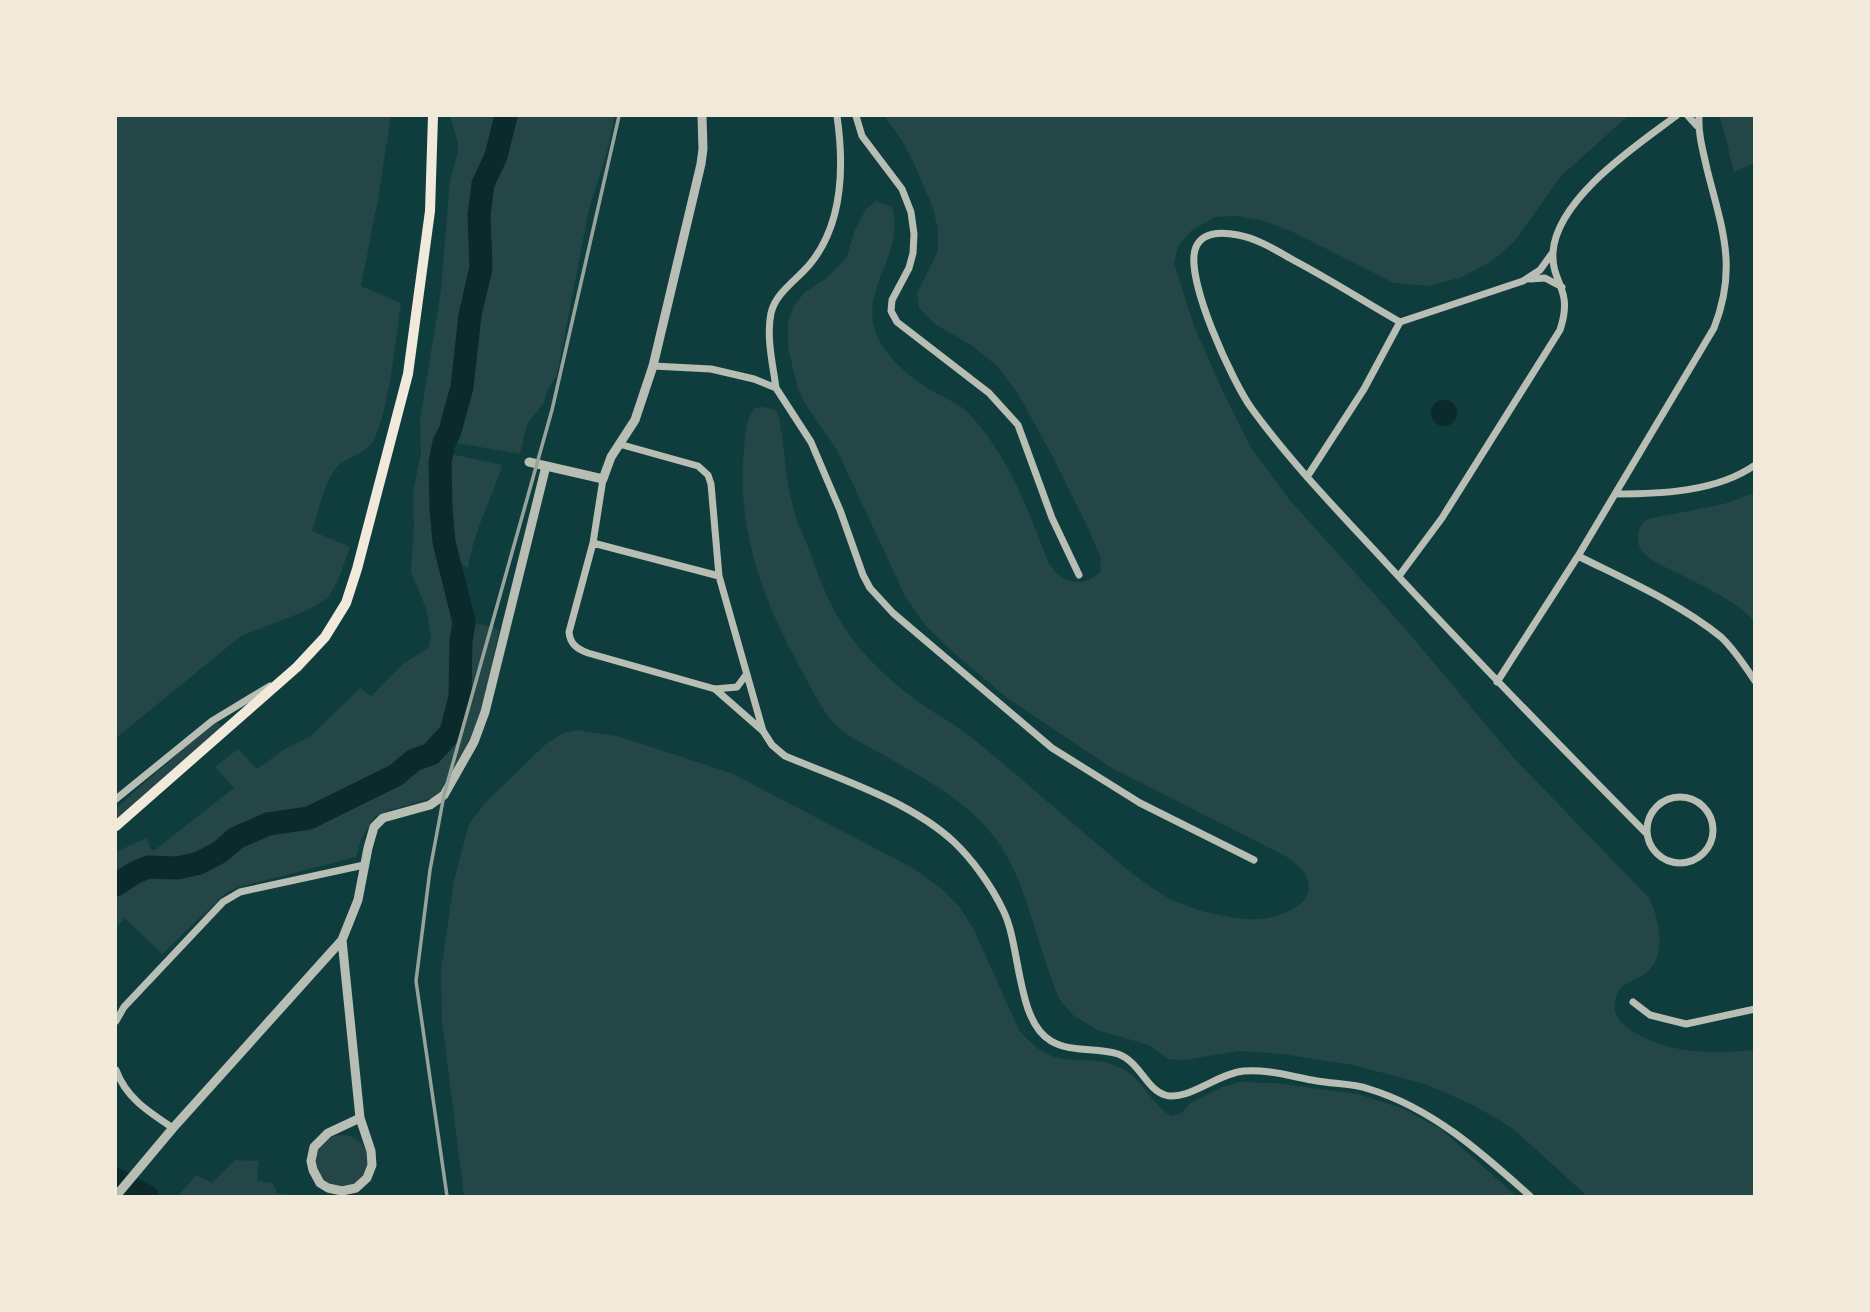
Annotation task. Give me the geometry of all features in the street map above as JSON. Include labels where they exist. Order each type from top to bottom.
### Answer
[{"type":"main road","points":[[116,826],[288,675],[325,637],[346,603],[393,434],[413,340],[430,212],[433,116]]},
{"type":"street","points":[[702,116],[701,164],[653,366],[635,420],[611,457],[603,478],[593,543],[569,632],[570,640],[580,650],[715,689],[737,687],[746,674]]},
{"type":"street","points":[[837,116],[841,143],[841,176],[831,225],[816,256],[786,288],[771,311],[770,330],[776,388],[811,442],[870,588],[893,613],[1052,748],[1140,803],[1254,860]]},
{"type":"street","points":[[856,116],[862,136],[902,189],[911,212],[913,253],[909,268],[892,300],[891,311],[897,322],[989,393],[1018,425],[1052,518],[1079,575]]},
{"type":"street","points":[[1523,281],[1540,270],[1553,252],[1564,221],[1587,191],[1606,171],[1676,116]]},
{"type":"street","points":[[1497,682],[1578,556],[1714,328],[1723,304],[1727,284],[1726,251],[1700,133],[1695,120],[1688,116]]},
{"type":"street","points":[[1699,116],[1700,133]]},
{"type":"street","points":[[1400,323],[1325,277],[1255,240],[1217,233],[1204,238],[1196,247],[1193,260],[1195,276],[1228,367],[1250,407],[1307,477],[1497,682],[1647,834],[1650,845],[1657,854],[1666,860],[1683,863],[1699,857],[1707,849],[1713,828],[1702,806],[1686,798],[1674,798],[1662,803],[1654,811],[1648,822],[1647,834]]},
{"type":"street","points":[[1399,576],[1442,518],[1560,330],[1565,312],[1563,288],[1556,271],[1553,252]]},
{"type":"street","points":[[1307,477],[1364,389],[1400,323],[1523,281],[1545,278],[1563,288]]},
{"type":"street","points":[[653,366],[711,369],[754,379],[776,388]]},
{"type":"street","points":[[619,444],[698,466],[708,475],[714,498],[719,576],[763,732]]},
{"type":"street","points":[[529,463],[603,478]]},
{"type":"street","points":[[1615,494],[1663,492],[1710,484],[1736,476],[1755,465]]},
{"type":"street","points":[[116,1196],[173,1128],[342,940],[358,900],[374,827],[383,818],[421,808],[444,795],[474,742],[485,712],[546,466]]},
{"type":"street","points":[[593,543],[719,576]]},
{"type":"street","points":[[1578,556],[1643,589],[1723,639],[1755,681]]},
{"type":"street","points":[[116,799],[212,722],[288,675]]},
{"type":"street","points":[[715,689],[763,732],[772,745],[785,756],[894,803],[953,841],[968,857],[1004,912],[1034,1023],[1047,1039],[1055,1044],[1106,1051],[1125,1057],[1157,1091],[1167,1096],[1183,1095],[1224,1075],[1245,1071],[1368,1088],[1407,1104],[1445,1125],[1530,1196]]},
{"type":"street","points":[[212,722],[224,724],[221,734]]},
{"type":"street","points":[[116,1021],[124,1007],[231,896],[364,865]]},
{"type":"street","points":[[342,940],[360,1118],[372,1156],[369,1174],[364,1182],[352,1190],[337,1191],[328,1188],[320,1182],[313,1170],[311,1161],[314,1147],[328,1133],[360,1118]]},
{"type":"street","points":[[1633,1002],[1650,1015],[1686,1024],[1755,1009]]},
{"type":"street","points":[[116,1070],[125,1088],[139,1104],[173,1128]]},
{"type":"shaded area","points":[[116,116],[391,116],[361,286],[401,303],[391,375],[379,428],[370,445],[333,472],[312,531],[350,547],[339,578],[328,598],[308,610],[241,636],[116,738]]},
{"type":"shaded area","points":[[450,116],[502,116],[478,179],[474,217],[477,270],[466,299],[454,392],[438,449],[436,535],[457,599],[459,616],[455,695],[444,728],[415,756],[392,771],[339,797],[249,826],[208,853],[192,860],[145,866],[116,877],[116,852],[146,838],[152,851],[156,849],[234,788],[215,767],[238,749],[257,769],[285,749],[311,736],[360,688],[371,696],[403,664],[429,647],[431,636],[427,611],[411,572],[413,493],[421,453],[420,420],[441,290],[450,180],[458,152]]},
{"type":"shaded area","points":[[511,116],[615,116],[589,209],[557,375],[547,391],[544,403],[527,424],[520,454],[451,442],[466,402],[488,272],[491,247],[489,184],[501,161]]},
{"type":"shaded area","points":[[884,116],[1628,116],[1561,176],[1515,241],[1492,261],[1462,277],[1429,286],[1394,283],[1295,233],[1264,221],[1236,216],[1216,217],[1192,230],[1178,246],[1174,263],[1194,326],[1225,396],[1250,446],[1288,498],[1402,625],[1513,757],[1649,898],[1656,916],[1659,948],[1652,967],[1618,992],[1615,1008],[1620,1022],[1643,1037],[1674,1048],[1706,1052],[1754,1050],[1754,1196],[1587,1196],[1517,1132],[1471,1104],[1425,1084],[1353,1065],[1282,1054],[1240,1051],[1184,1060],[1168,1059],[1149,1045],[1097,1030],[1073,1015],[1060,1000],[1016,874],[995,838],[983,824],[957,800],[842,731],[832,721],[788,645],[755,564],[744,507],[743,478],[746,427],[755,408],[776,410],[794,512],[832,606],[858,647],[887,676],[920,703],[968,735],[1126,868],[1165,896],[1204,912],[1262,919],[1291,910],[1301,903],[1308,893],[1308,882],[1302,870],[1287,857],[1110,767],[1006,697],[925,625],[905,596],[837,450],[798,389],[788,348],[788,321],[794,306],[804,293],[828,277],[847,257],[854,232],[866,209],[876,201],[892,207],[895,223],[872,314],[875,330],[884,349],[915,379],[964,409],[985,433],[1007,467],[1048,562],[1059,575],[1071,581],[1086,581],[1100,572],[1101,559],[1054,459],[1017,392],[997,366],[971,345],[935,324],[919,308],[917,293],[938,251],[938,229],[933,208],[914,163]]},
{"type":"shaded area","points":[[1720,116],[1754,116],[1754,163],[1734,172]]},
{"type":"shaded area","points":[[1444,400],[1453,404],[1457,413],[1453,422],[1444,426],[1435,422],[1431,413],[1435,404]]},
{"type":"shaded area","points":[[446,453],[502,465],[478,528],[468,568],[461,564],[465,588],[454,567],[447,544]]},
{"type":"shaded area","points":[[1754,493],[1754,621],[1727,600],[1650,558],[1640,548],[1638,539],[1641,525],[1648,519],[1724,504]]},
{"type":"shaded area","points":[[479,624],[494,627],[499,631],[487,692],[470,746],[442,790],[432,798],[374,817],[361,840],[356,857],[239,887],[226,893],[162,954],[125,918],[116,927],[116,892],[143,876],[197,871],[221,859],[247,839],[323,816],[390,784],[440,754],[458,725],[470,676],[468,634],[471,627]]},
{"type":"shaded area","points":[[213,723],[219,723],[223,728],[116,822],[116,808]]},
{"type":"shaded area","points":[[577,730],[617,736],[731,773],[911,867],[942,889],[961,909],[974,930],[1019,1030],[1033,1045],[1058,1058],[1093,1060],[1121,1068],[1135,1078],[1171,1116],[1180,1114],[1191,1103],[1220,1088],[1238,1082],[1275,1083],[1358,1094],[1404,1109],[1441,1129],[1516,1196],[464,1196],[442,1021],[441,971],[454,881],[469,824],[486,802],[545,745],[563,733]]},
{"type":"shaded area","points":[[342,1135],[361,1142],[368,1161],[361,1180],[342,1187],[323,1180],[316,1161],[323,1142]]},
{"type":"shaded area","points":[[235,1160],[259,1161],[257,1181],[273,1183],[277,1193],[294,1196],[178,1196],[196,1175],[212,1183]]},
{"type":"waterway","points":[[116,885],[148,867],[178,868],[199,863],[220,852],[236,838],[268,824],[309,818],[396,775],[414,760],[431,754],[451,732],[460,697],[464,622],[444,542],[440,462],[462,387],[470,315],[481,268],[479,215],[483,184],[496,156],[506,116]]},
{"type":"waterway","points":[[116,1179],[147,1196]]},
{"type":"railway","points":[[447,1196],[416,981],[430,870],[444,795],[552,410],[619,116]]}]
